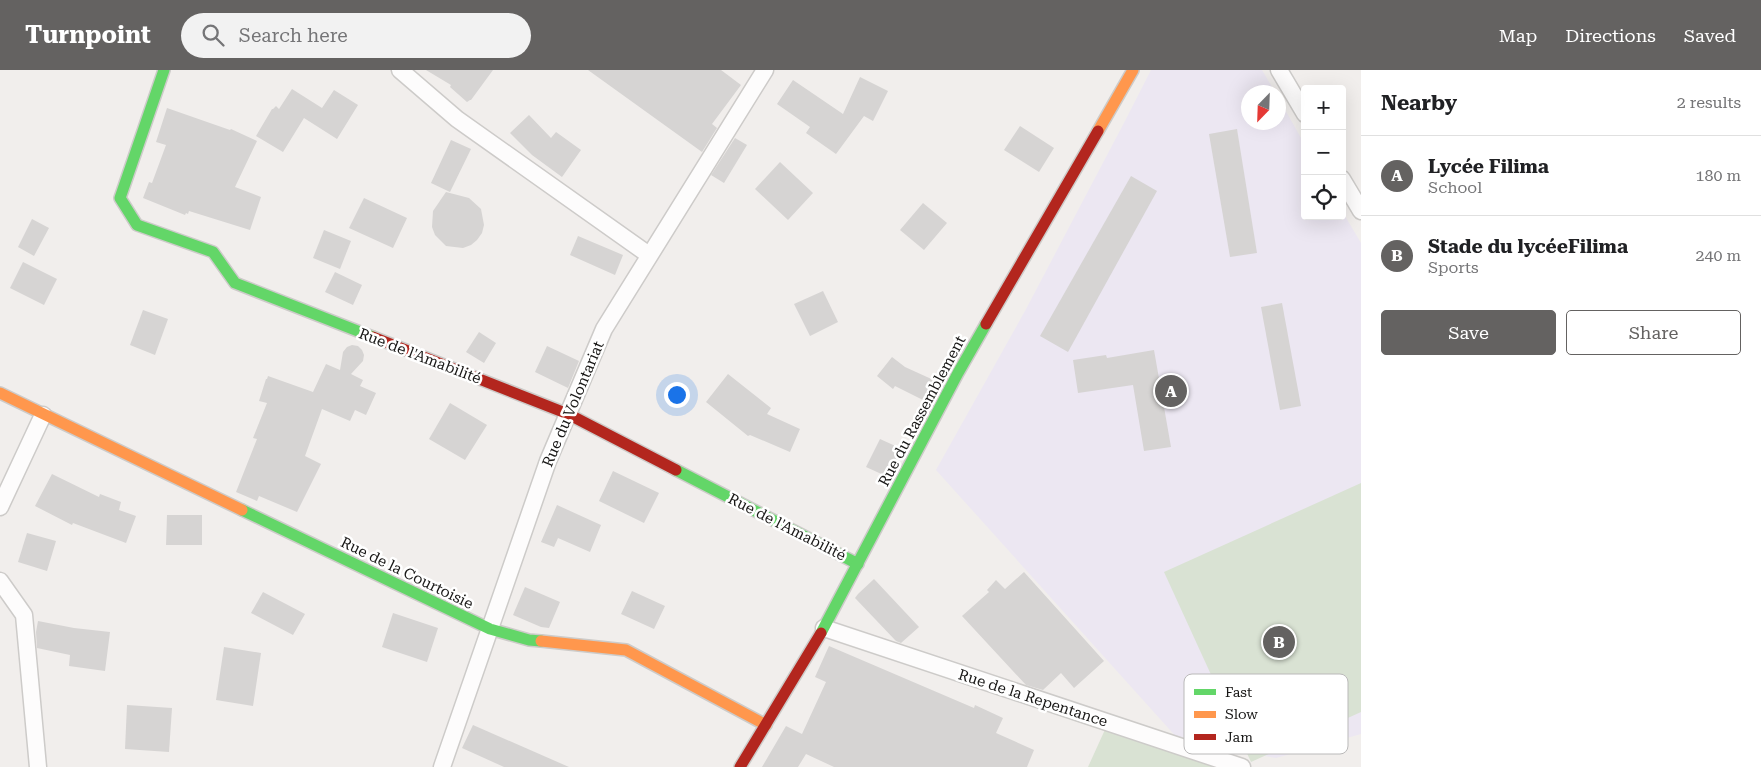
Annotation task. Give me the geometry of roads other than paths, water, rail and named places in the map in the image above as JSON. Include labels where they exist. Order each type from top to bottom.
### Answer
[{"type":"street","name":"Rue de l'Amabilité","points":[[164,70],[120,198],[138,225],[214,252],[235,283],[568,414],[858,564]]},
{"type":"street","points":[[400,70],[457,120],[649,255]]},
{"type":"street","name":"Rue du Volontariat","points":[[442,767],[548,461],[604,329],[765,70]]},
{"type":"street","name":"Rue du Rassemblement","points":[[740,767],[824,628],[958,373],[1133,70]]},
{"type":"street","points":[[1279,70],[1301,107]]},
{"type":"street","points":[[1346,186],[1361,211]]},
{"type":"street","name":"Rue de la Courtoisie","points":[[0,393],[490,629],[529,640],[626,650],[766,725]]},
{"type":"street","points":[[0,507],[43,415]]},
{"type":"street","points":[[0,581],[24,614],[38,767]]},
{"type":"street","name":"Rue de la Repentance","points":[[824,628],[1184,748]]},
{"type":"street","name":"Rue de la Repentance","points":[[1203,754],[1242,767]]},
{"type":"place","name":"Lycée Filima","points":[[1171,391]]},
{"type":"place","name":"Stade du lycéeFilima","points":[[1279,642]]}]
